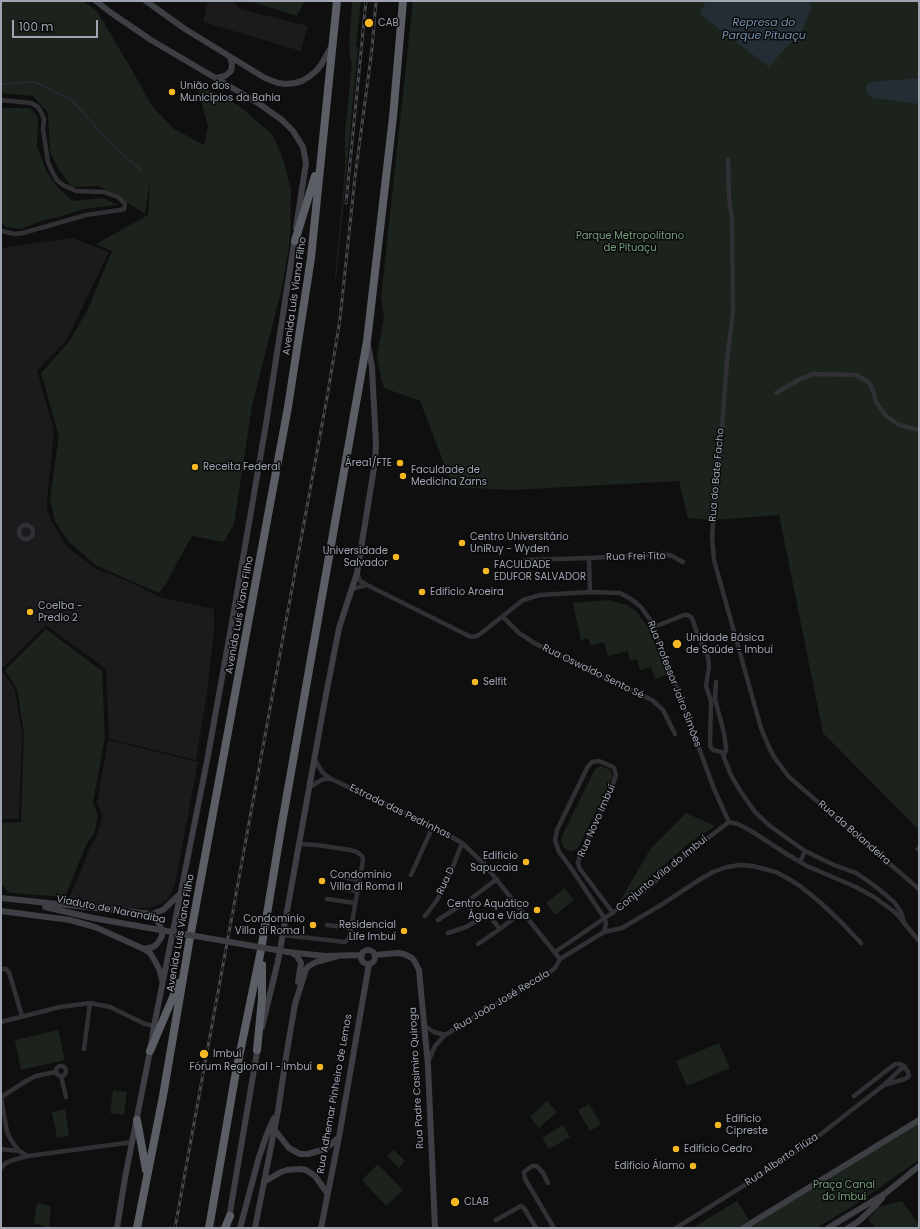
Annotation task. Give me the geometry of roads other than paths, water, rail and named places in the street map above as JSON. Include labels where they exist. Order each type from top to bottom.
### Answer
[{"type":"highway","name":"Avenida Luís Viana Filho","points":[[137,1228],[164,1088],[288,407],[311,258],[337,1]]},
{"type":"highway","points":[[209,1228],[235,1077],[261,950],[282,822],[367,341],[393,117],[403,1]]},
{"type":"highway","points":[[294,242],[321,158]]},
{"type":"highway","points":[[257,1050],[262,999],[261,950]]},
{"type":"highway","points":[[150,1052],[184,973]]},
{"type":"highway","points":[[136,1120],[147,1176]]},
{"type":"highway","points":[[225,1228],[230,1216]]},
{"type":"main road","name":"Avenida Luís Viana Filho","points":[[96,1],[151,40],[258,103],[282,120],[293,131],[303,147],[306,171],[232,622],[207,761],[136,1120],[117,1228]]},
{"type":"main road","points":[[146,1],[185,29],[272,81],[286,84],[295,83],[316,72],[327,58],[333,42]]},
{"type":"main road","points":[[216,78],[225,76],[231,71],[232,64],[230,57]]},
{"type":"main road","points":[[228,1228],[257,1050],[278,961],[339,628],[357,573],[376,454],[372,367],[367,341]]},
{"type":"main road","points":[[1,898],[152,914],[163,910],[180,894]]},
{"type":"main road","name":"Viaduto de Narandiba","points":[[22,901],[93,918],[290,953]]},
{"type":"main road","points":[[1,911],[85,923],[144,949],[150,953],[155,961],[160,971],[163,983]]},
{"type":"main road","points":[[144,949],[153,947],[162,936],[160,924],[152,914]]},
{"type":"main road","points":[[368,950],[372,952],[375,957],[369,964],[364,963],[362,957],[368,950]]},
{"type":"main road","points":[[290,953],[362,957]]},
{"type":"main road","points":[[255,1228],[278,1111],[301,963],[296,956],[290,953]]},
{"type":"main road","name":"Rua Padre Casimiro Quiroga","points":[[375,957],[383,954],[404,954],[412,958],[418,966],[428,1066],[435,1228]]},
{"type":"main road","points":[[295,1004],[306,969],[316,962],[338,956]]},
{"type":"main road","name":"Rua Adhemar Pinheiro de Lemos","points":[[321,1228],[339,1137],[369,964]]},
{"type":"main road","points":[[240,1228],[259,1157],[267,1134],[278,1111]]},
{"type":"main road","points":[[744,1228],[919,1120]]},
{"type":"main road","points":[[274,1129],[289,1148],[300,1154],[308,1154],[322,1150],[339,1137]]},
{"type":"main road","points":[[828,1228],[886,1193],[919,1166]]},
{"type":"main road","points":[[264,1182],[287,1170],[306,1170],[315,1176],[327,1193]]},
{"type":"main road","points":[[850,1228],[874,1207],[886,1193]]},
{"type":"street","points":[[1,100],[31,103],[38,107],[44,120],[43,128],[48,162],[54,176],[63,185],[76,191],[104,192],[118,197],[125,204],[124,209],[86,215],[23,233],[15,234],[1,230]]},
{"type":"street","name":"Rua do Bate Facho","points":[[728,159],[729,197],[732,220],[733,312],[727,360],[720,454],[716,485],[712,538],[713,555],[761,728],[774,757],[789,777]]},
{"type":"street","points":[[776,394],[800,379],[813,374],[856,375],[870,384],[878,407],[886,416],[899,425],[919,430]]},
{"type":"street","name":"Rua Frei Tito","points":[[525,560],[664,554],[672,556],[683,562]]},
{"type":"street","points":[[589,558],[590,592]]},
{"type":"street","name":"Rua Professor Jairo Simões","points":[[357,573],[360,581],[367,586],[471,637],[481,634],[523,600],[531,597],[540,595],[590,592],[620,593],[631,599],[641,607],[649,617],[654,627],[714,789],[729,822]]},
{"type":"street","points":[[352,590],[367,586]]},
{"type":"street","points":[[654,627],[688,615],[692,618],[698,636],[708,656],[709,667],[706,686],[711,701],[710,746],[713,750],[720,751],[724,754]]},
{"type":"street","name":"Rua Oswaldo Sento Sé","points":[[503,617],[519,633],[536,644],[652,700],[663,710],[675,734]]},
{"type":"street","points":[[716,682],[716,699],[726,748],[724,754],[730,773],[755,812],[770,826],[805,851],[834,865],[856,873],[875,886],[894,902],[901,912],[904,922]]},
{"type":"street","name":"Estrada das Pedrinhas","points":[[315,760],[322,772],[331,779],[433,826],[473,852],[497,879],[560,959]]},
{"type":"street","name":"Rua Novo Imbuí","points":[[605,919],[559,852],[555,840],[557,830],[587,768],[592,762],[599,761],[612,766],[616,775],[611,790],[578,862],[580,869],[613,914]]},
{"type":"street","name":"Rua da Bolandeira","points":[[789,777],[919,889]]},
{"type":"street","points":[[310,787],[323,779],[331,779]]},
{"type":"street","points":[[729,822],[738,824],[753,832],[800,862],[861,889],[896,913],[919,941]]},
{"type":"street","name":"Conjunto Vila do Imbui","points":[[555,952],[613,914],[653,884],[687,854],[729,822]]},
{"type":"street","points":[[411,875],[433,826]]},
{"type":"street","points":[[283,935],[345,942],[349,938],[363,860],[361,854],[357,852],[317,845],[299,844]]},
{"type":"street","name":"Rua D","points":[[425,916],[437,900],[446,883],[462,844]]},
{"type":"street","points":[[800,862],[805,851]]},
{"type":"street","name":"Rua João José Recala","points":[[428,1066],[429,1057],[435,1046],[445,1035],[550,972],[555,968],[560,959],[604,932],[622,928],[714,872],[727,867],[740,865],[753,866],[776,872],[800,886],[821,903],[861,943]]},
{"type":"street","points":[[336,876],[359,880]]},
{"type":"street","points":[[438,920],[469,900],[497,879]]},
{"type":"street","points":[[332,887],[357,891]]},
{"type":"street","points":[[590,896],[596,892]]},
{"type":"street","points":[[327,899],[355,904]]},
{"type":"street","points":[[478,944],[500,930],[522,912]]},
{"type":"street","points":[[448,933],[466,927],[487,915],[500,930]]},
{"type":"street","points":[[604,932],[606,924],[605,919]]},
{"type":"street","points":[[327,925],[351,928]]},
{"type":"street","points":[[1,969],[4,968],[8,970],[22,1016]]},
{"type":"street","points":[[84,1049],[90,1003]]},
{"type":"street","points":[[1,1022],[60,1007],[90,1003],[110,1007],[154,1026]]},
{"type":"street","name":"Rua João José Recala","points":[[425,1026],[434,1032],[445,1035]]},
{"type":"street","points":[[854,1096],[895,1064],[904,1066]]},
{"type":"street","name":"Rua Alberto Fiúza","points":[[676,1228],[780,1163],[821,1134],[884,1085],[904,1066],[909,1074],[908,1078],[884,1085]]},
{"type":"street","points":[[55,1072],[57,1067],[64,1067],[66,1072],[61,1076]]},
{"type":"street","points":[[55,1072],[57,1075],[61,1076],[66,1097]]},
{"type":"street","points":[[28,1156],[15,1148],[7,1132],[1,1097],[36,1076],[55,1072]]},
{"type":"street","points":[[1,1168],[6,1163],[28,1156],[133,1142]]},
{"type":"street","points":[[1,1149],[19,1151]]},
{"type":"street","points":[[548,1183],[543,1173],[537,1166],[532,1166],[524,1172],[525,1179],[554,1228]]},
{"type":"street","points":[[496,1220],[521,1206],[524,1208],[536,1228]]},
{"type":"water","name":"Represa do Parque Pituaçu","points":[[706,1],[809,1],[811,9],[799,38],[788,45],[769,67],[700,14]]},
{"type":"water","points":[[919,78],[919,104],[872,98],[868,95],[866,90],[866,85],[871,82]]},
{"type":"waterway","points":[[1,84],[35,82],[72,100],[108,141],[142,171]]},
{"type":"railway","points":[[346,203],[366,1]]},
{"type":"railway","points":[[175,1228],[328,392],[340,319],[355,177],[372,49],[376,1]]},
{"type":"place","name":"CAB","points":[[369,23]]},
{"type":"place","name":"União dos Municípios da Bahia","points":[[172,92]]},
{"type":"place","name":"Área1/FTE","points":[[400,463]]},
{"type":"place","name":"Receita Federal","points":[[195,467]]},
{"type":"place","name":"Faculdade de Medicina Zarns","points":[[403,476]]},
{"type":"place","name":"Centro Universitário UniRuy - Wyden","points":[[462,543]]},
{"type":"place","name":"Universidade Salvador","points":[[396,557]]},
{"type":"place","name":"FACULDADE EDUFOR SALVADOR","points":[[486,571]]},
{"type":"place","name":"Edifício Aroeira","points":[[422,592]]},
{"type":"place","name":"Coelba - Predio 2","points":[[30,612]]},
{"type":"place","name":"Unidade Básica de Saúde - Imbuí","points":[[677,644]]},
{"type":"place","name":"Selfit","points":[[475,682]]},
{"type":"place","name":"Edificio Sapucaia","points":[[526,862]]},
{"type":"place","name":"Condomínio Villa di Roma II","points":[[322,881]]},
{"type":"place","name":"Centro Aquático Água e Vida","points":[[537,910]]},
{"type":"place","name":"Condomínio Villa di Roma I","points":[[313,925]]},
{"type":"place","name":"Residencial Life Imbuí","points":[[404,931]]},
{"type":"place","name":"Imbuí","points":[[204,1054]]},
{"type":"place","name":"Fórum Regional I - Imbuí","points":[[320,1067]]},
{"type":"place","name":"Edifício Cipreste","points":[[718,1125]]},
{"type":"place","name":"Edifício Cedro","points":[[676,1149]]},
{"type":"place","name":"Edifício Álamo","points":[[693,1166]]},
{"type":"place","name":"CLAB","points":[[455,1202]]},
{"type":"park label","name":"Parque Metropolitano de Pituaçu","points":[[630,242]]},
{"type":"park label","name":"Praça Canal do Imbuí","points":[[844,1190]]}]
